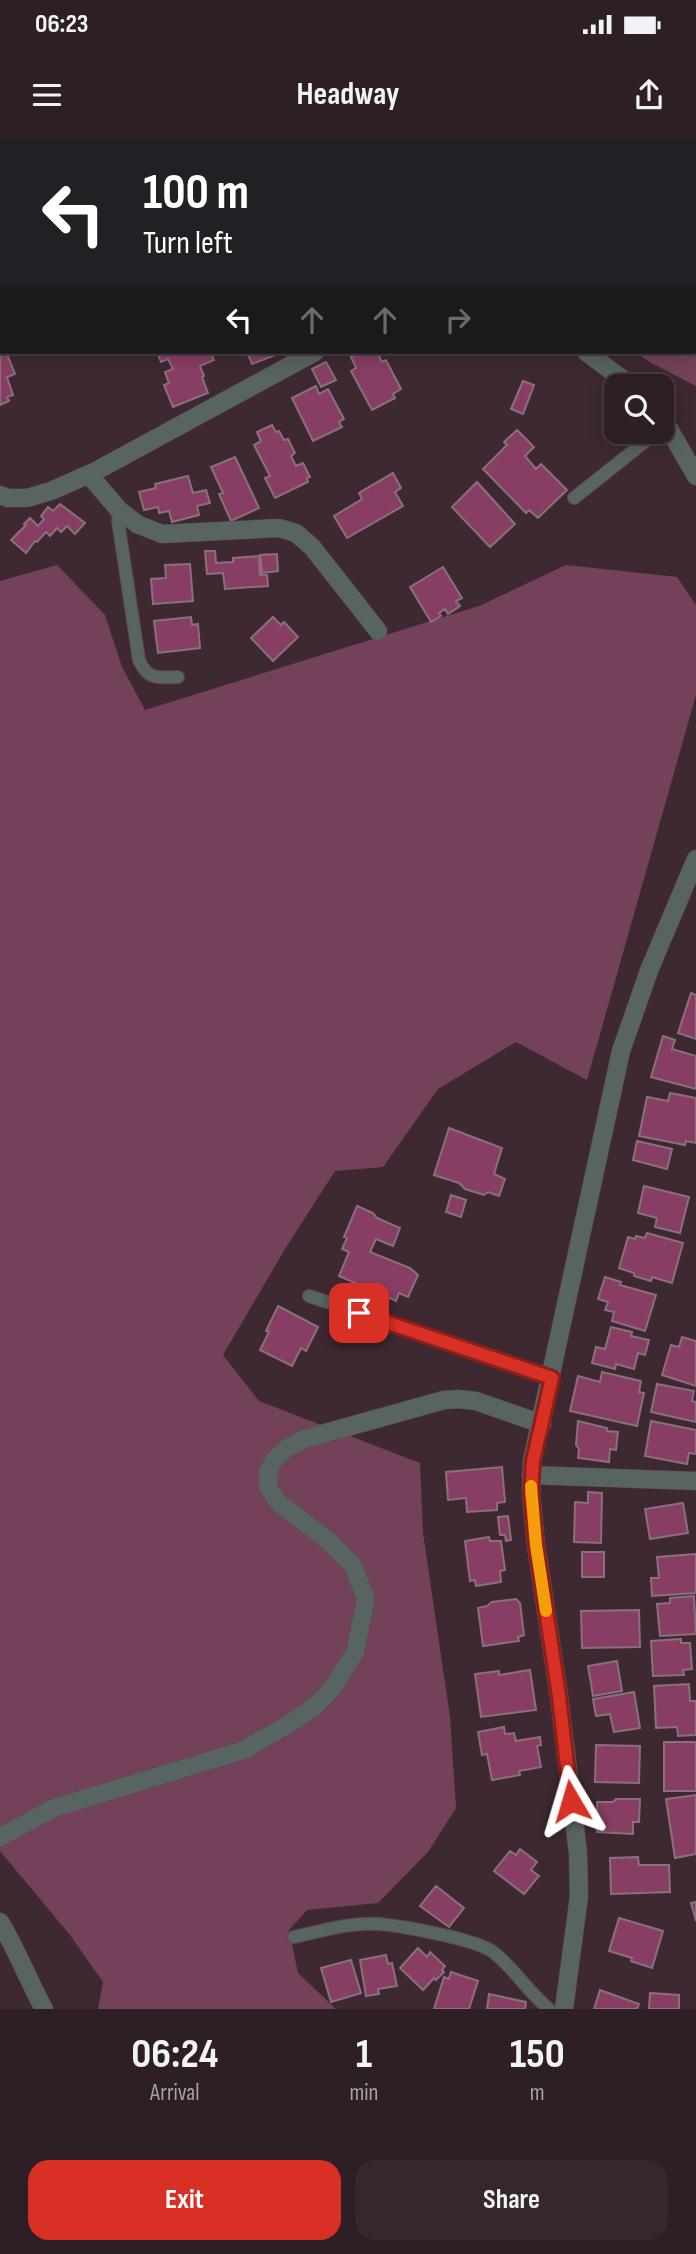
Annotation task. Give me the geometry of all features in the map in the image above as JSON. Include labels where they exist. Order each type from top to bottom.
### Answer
[{"type":"street","points":[[0,495],[27,498],[89,475],[311,354]]},
{"type":"street","points":[[589,354],[616,374]]},
{"type":"street","points":[[673,444],[696,476]]},
{"type":"street","points":[[89,475],[119,510],[137,524],[162,534],[279,528],[296,533],[312,547],[378,631]]},
{"type":"street","points":[[564,2009],[579,1896],[578,1853],[559,1696],[536,1545],[531,1475],[621,1051],[650,968],[696,859]]},
{"type":"street","points":[[0,1837],[54,1808],[244,1750],[303,1715],[332,1689],[355,1652],[366,1599],[353,1566],[331,1543],[279,1503],[268,1487],[268,1472],[274,1460],[287,1448],[304,1438],[444,1400],[476,1401],[542,1424]]},
{"type":"street","points":[[531,1475],[696,1481]]},
{"type":"street","points":[[0,1922],[44,2009]]},
{"type":"lane","points":[[573,498],[640,444]]},
{"type":"lane","points":[[119,510],[118,520],[139,660],[144,673],[151,677],[178,677]]},
{"type":"lane","points":[[309,1296],[552,1378]]},
{"type":"lane","points":[[295,1937],[326,1930],[378,1924],[463,1939],[483,1945],[494,1952],[549,2009]]},
{"type":"shaded area","points":[[638,354],[696,354],[696,386]]},
{"type":"shaded area","points":[[57,565],[105,615],[122,667],[145,710],[479,606],[566,565],[677,577],[696,605],[696,695],[587,1080],[516,1042],[438,1089],[383,1167],[335,1171],[285,1249],[223,1355],[259,1401],[420,1463],[423,1533],[450,1717],[456,1808],[428,1852],[378,1903],[307,1910],[289,1930],[298,1973],[336,2009],[98,2009],[103,1982],[70,1935],[0,1851],[0,581]]},
{"type":"building","points":[[7,354],[15,374],[7,377],[13,395],[7,397],[9,401],[0,405],[0,356]]},
{"type":"building","points":[[158,354],[211,354],[214,360],[200,366],[208,393],[173,407],[164,385],[169,383],[165,372],[173,369],[168,359],[161,362]]},
{"type":"building","points":[[248,354],[278,354],[252,364]]},
{"type":"building","points":[[357,354],[378,354],[382,362],[386,360],[401,389],[393,394],[395,398],[372,410],[351,371],[356,368],[351,357]]},
{"type":"building","points":[[326,362],[336,380],[321,387],[312,369]]},
{"type":"building","points":[[523,381],[534,385],[523,414],[511,409]]},
{"type":"building","points":[[316,386],[319,394],[328,389],[344,419],[339,422],[342,427],[313,441],[292,398]]},
{"type":"building","points":[[272,425],[284,440],[288,439],[295,453],[291,456],[296,466],[303,463],[310,477],[307,478],[308,482],[275,498],[265,478],[270,476],[254,445],[261,441],[257,432]]},
{"type":"building","points":[[517,430],[534,447],[525,456],[536,469],[541,464],[567,490],[538,518],[529,510],[526,513],[483,469],[507,445],[504,442]]},
{"type":"building","points":[[235,457],[259,508],[231,521],[219,494],[223,493],[211,467]]},
{"type":"building","points":[[393,473],[401,488],[395,492],[403,506],[347,538],[334,516],[362,499],[359,493]]},
{"type":"building","points":[[188,476],[193,493],[206,490],[210,503],[197,506],[199,515],[172,522],[169,511],[159,513],[158,507],[144,510],[139,492],[156,488],[155,484]]},
{"type":"building","points":[[477,482],[515,524],[490,547],[452,507]]},
{"type":"building","points":[[60,504],[85,523],[75,534],[67,526],[61,532],[57,528],[50,536],[46,532],[26,553],[11,540],[30,518],[38,526],[48,507],[53,511]]},
{"type":"building","points":[[205,551],[215,551],[216,563],[233,562],[233,558],[259,556],[260,575],[267,574],[268,586],[225,589],[223,573],[207,574]]},
{"type":"building","points":[[277,554],[278,571],[262,573],[260,555]]},
{"type":"building","points":[[190,564],[193,601],[153,604],[151,579],[166,578],[165,565]]},
{"type":"building","points":[[443,567],[462,598],[456,601],[460,606],[448,614],[445,609],[439,613],[441,616],[431,622],[410,587]]},
{"type":"building","points":[[191,617],[192,625],[198,624],[200,648],[158,653],[154,621]]},
{"type":"building","points":[[273,617],[281,625],[284,622],[298,637],[273,661],[251,638]]},
{"type":"building","points":[[691,993],[696,995],[696,1039],[678,1033]]},
{"type":"building","points":[[663,1036],[675,1040],[672,1049],[696,1056],[696,1089],[651,1077]]},
{"type":"building","points":[[670,1093],[696,1098],[696,1143],[686,1141],[685,1145],[639,1136],[647,1097],[668,1101]]},
{"type":"building","points":[[449,1128],[502,1148],[494,1174],[505,1179],[499,1196],[465,1189],[459,1183],[434,1175]]},
{"type":"building","points":[[637,1141],[672,1149],[667,1169],[633,1160]]},
{"type":"building","points":[[644,1186],[689,1197],[680,1233],[655,1227],[657,1218],[638,1213]]},
{"type":"building","points":[[451,1195],[466,1200],[461,1217],[446,1212]]},
{"type":"building","points":[[357,1206],[400,1228],[393,1246],[376,1239],[370,1252],[410,1268],[418,1275],[408,1297],[399,1293],[396,1301],[339,1276],[349,1252],[342,1249],[347,1238],[344,1237]]},
{"type":"building","points":[[647,1233],[683,1243],[672,1283],[652,1277],[651,1281],[619,1268],[628,1237],[645,1238]]},
{"type":"building","points":[[605,1277],[621,1282],[620,1285],[656,1295],[645,1331],[612,1321],[614,1312],[605,1310],[608,1302],[598,1299]]},
{"type":"building","points":[[278,1306],[318,1327],[306,1351],[301,1348],[292,1366],[260,1350]]},
{"type":"building","points":[[611,1327],[649,1340],[645,1355],[638,1353],[634,1369],[616,1364],[615,1369],[592,1363],[596,1347],[605,1349]]},
{"type":"building","points":[[682,1337],[696,1341],[696,1386],[662,1375],[671,1345],[679,1347]]},
{"type":"building","points":[[602,1372],[641,1381],[639,1392],[644,1393],[637,1426],[570,1411],[578,1376],[600,1382]]},
{"type":"building","points":[[657,1384],[694,1391],[692,1401],[696,1402],[696,1422],[651,1412]]},
{"type":"building","points":[[578,1421],[618,1432],[616,1450],[610,1449],[609,1462],[578,1458]]},
{"type":"building","points":[[651,1421],[696,1430],[696,1454],[689,1453],[687,1464],[645,1456]]},
{"type":"building","points":[[502,1467],[505,1502],[497,1503],[497,1510],[467,1512],[466,1498],[448,1500],[446,1472]]},
{"type":"building","points":[[588,1492],[602,1493],[601,1543],[574,1542],[575,1502],[588,1503]]},
{"type":"building","points":[[683,1503],[688,1533],[650,1539],[645,1509]]},
{"type":"building","points":[[508,1516],[511,1540],[506,1541],[505,1535],[500,1535],[498,1517]]},
{"type":"building","points":[[489,1537],[490,1541],[501,1541],[505,1570],[500,1571],[501,1582],[476,1586],[475,1580],[470,1581],[465,1541]]},
{"type":"building","points":[[582,1552],[604,1552],[604,1577],[582,1577]]},
{"type":"building","points":[[696,1554],[696,1593],[652,1596],[651,1578],[659,1578],[657,1557]]},
{"type":"building","points":[[694,1596],[696,1634],[660,1636],[657,1604],[670,1603],[670,1598]]},
{"type":"building","points":[[516,1599],[520,1603],[524,1635],[518,1637],[519,1641],[483,1646],[478,1608],[492,1602]]},
{"type":"building","points":[[639,1610],[640,1647],[582,1648],[581,1611]]},
{"type":"building","points":[[681,1639],[681,1643],[690,1643],[692,1669],[683,1670],[684,1675],[653,1676],[651,1641]]},
{"type":"building","points":[[617,1661],[622,1691],[593,1696],[588,1666]]},
{"type":"building","points":[[530,1670],[536,1710],[481,1717],[475,1674],[499,1671],[499,1675]]},
{"type":"building","points":[[689,1684],[690,1701],[696,1701],[696,1735],[678,1736],[677,1727],[656,1728],[654,1686]]},
{"type":"building","points":[[634,1692],[640,1728],[614,1732],[610,1714],[596,1716],[593,1699]]},
{"type":"building","points":[[504,1727],[505,1734],[514,1733],[516,1741],[540,1737],[541,1745],[537,1746],[541,1767],[519,1771],[520,1775],[492,1780],[487,1754],[482,1755],[478,1732]]},
{"type":"building","points":[[664,1742],[696,1742],[696,1791],[664,1791]]},
{"type":"building","points":[[596,1745],[640,1746],[639,1783],[595,1782]]},
{"type":"building","points":[[696,1795],[696,1854],[675,1858],[666,1799]]},
{"type":"building","points":[[616,1799],[640,1799],[639,1822],[633,1822],[633,1834],[597,1832],[597,1802],[613,1802]]},
{"type":"building","points":[[520,1849],[537,1862],[531,1870],[539,1876],[524,1894],[494,1871],[510,1851],[516,1855]]},
{"type":"building","points":[[638,1857],[639,1865],[669,1865],[670,1892],[611,1894],[610,1858]]},
{"type":"building","points":[[436,1886],[464,1908],[449,1927],[420,1906]]},
{"type":"building","points":[[696,1902],[696,1921],[691,1903]]},
{"type":"building","points":[[619,1918],[663,1931],[652,1968],[609,1951]]},
{"type":"building","points":[[418,1948],[427,1957],[430,1952],[445,1966],[442,1970],[444,1972],[423,1990],[400,1968]]},
{"type":"building","points":[[386,1955],[388,1964],[392,1963],[397,1986],[378,1989],[379,1994],[366,1996],[360,1960]]},
{"type":"building","points":[[351,1960],[361,1993],[331,2002],[321,1968]]},
{"type":"building","points":[[451,1972],[478,1981],[469,2009],[434,2009],[444,1977],[449,1979]]},
{"type":"building","points":[[600,1990],[639,2004],[637,2009],[594,2009]]},
{"type":"building","points":[[650,1993],[679,1995],[679,2009],[649,2009]]},
{"type":"building","points":[[489,1994],[526,2002],[525,2009],[487,2009]]},
{"type":"slow traffic","points":[[531,1486],[546,1611]]},
{"type":"route","points":[[359,1313],[552,1378],[533,1461],[531,1495],[571,1801]]}]
